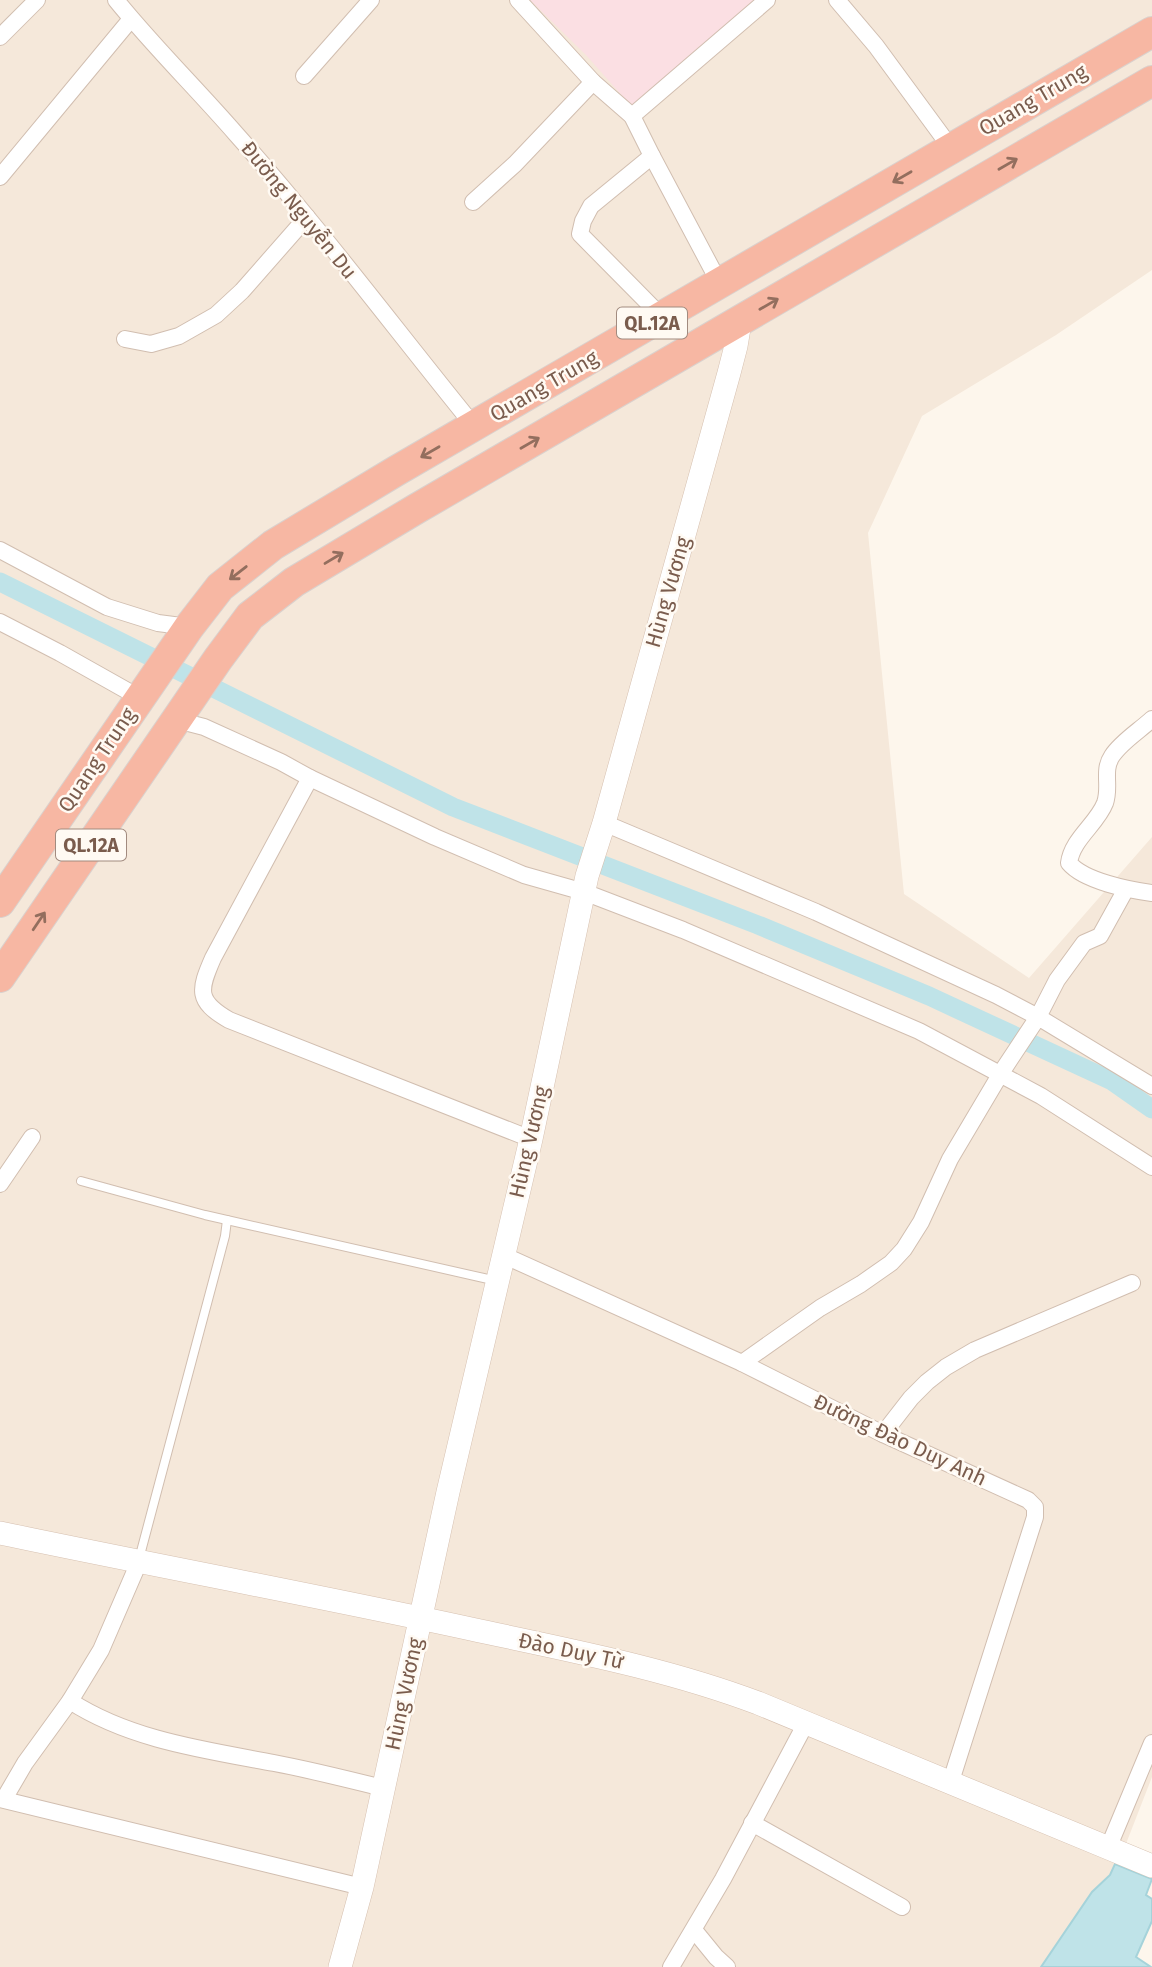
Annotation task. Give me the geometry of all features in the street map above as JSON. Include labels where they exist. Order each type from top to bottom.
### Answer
[{"type":"highway","name":"Quang Trung","points":[[183,635],[220,587],[273,545],[1152,32]]},
{"type":"highway","name":"Quang Trung","points":[[0,977],[212,668],[250,617],[294,582],[1152,81]]},
{"type":"highway","points":[[951,148],[971,185]]},
{"type":"highway","points":[[720,284],[740,321]]},
{"type":"highway","points":[[396,471],[416,509]]},
{"type":"highway","name":"QL.12A","points":[[143,693],[183,635]]},
{"type":"highway","name":"Quang Trung","points":[[0,902],[9,870],[143,693]]},
{"type":"street","points":[[0,37],[37,0]]},
{"type":"street","name":"Đường Nguyễn Du","points":[[116,0],[156,49],[236,133],[307,217],[474,426]]},
{"type":"street","points":[[518,0],[593,82],[632,116],[720,284]]},
{"type":"street","points":[[632,116],[767,0]]},
{"type":"street","points":[[837,0],[876,46],[951,148]]},
{"type":"street","points":[[304,76],[364,3]]},
{"type":"street","points":[[0,177],[131,19]]},
{"type":"street","points":[[473,202],[515,164],[593,82]]},
{"type":"street","points":[[652,156],[591,206],[580,234],[662,317]]},
{"type":"street","points":[[125,340],[151,344],[179,336],[216,315],[242,291],[307,217]]},
{"type":"street","name":"Hùng Vương","points":[[343,1966],[531,1139],[585,884],[729,373],[740,321]]},
{"type":"street","points":[[0,550],[107,607],[158,623],[183,635]]},
{"type":"street","points":[[0,622],[143,693]]},
{"type":"street","points":[[179,716],[435,837],[524,875],[585,884],[683,930],[919,1031],[1003,1071],[1152,1167]]},
{"type":"street","points":[[1152,719],[1112,754],[1106,766],[1108,789],[1103,807],[1070,856],[1069,863],[1083,873],[1126,889],[1152,893]]},
{"type":"street","points":[[310,778],[209,967],[203,986],[203,996],[208,1005],[229,1020],[531,1139]]},
{"type":"street","points":[[603,827],[816,912],[986,990],[1146,1082],[1152,1066]]},
{"type":"street","points":[[742,1363],[820,1308],[891,1263],[904,1249],[921,1222],[950,1158],[1036,1020],[1057,980],[1084,943],[1100,936],[1126,889]]},
{"type":"street","points":[[0,1184],[32,1138]]},
{"type":"street","name":"Đường Đào Duy Anh","points":[[503,1255],[742,1363],[883,1434],[1028,1500],[1035,1507],[1035,1517],[951,1782]]},
{"type":"street","points":[[883,1434],[911,1398],[946,1367],[975,1350],[1132,1283]]},
{"type":"street","name":"Đào Duy Từ","points":[[0,1533],[420,1618],[672,1674],[722,1689],[1152,1866]]},
{"type":"street","points":[[139,1562],[102,1650],[2,1799],[362,1887]]},
{"type":"street","points":[[70,1701],[110,1722],[167,1741],[383,1788]]},
{"type":"street","points":[[671,1967],[694,1930],[806,1723]]},
{"type":"street","points":[[1113,1849],[1152,1743]]},
{"type":"street","points":[[752,1824],[902,1907]]},
{"type":"street","points":[[694,1930],[727,1967]]},
{"type":"lane","points":[[81,1181],[227,1220],[497,1281]]},
{"type":"lane","points":[[139,1562],[227,1220]]},
{"type":"shaded area","points":[[0,0],[1152,0],[1152,270],[1056,335],[922,416],[868,533],[904,894],[1029,978],[1152,837],[1152,1777],[1078,1967],[0,1967]]},
{"type":"shaded area","points":[[530,0],[755,0],[633,108],[586,55]]},
{"type":"water","points":[[1115,1864],[1152,1879],[1146,1895],[1152,1899],[1152,1921],[1136,1957],[1151,1967],[1041,1967],[1092,1892],[1110,1875]]},
{"type":"waterway","points":[[0,582],[453,807],[758,925],[929,996],[1112,1081],[1152,1109]]}]
